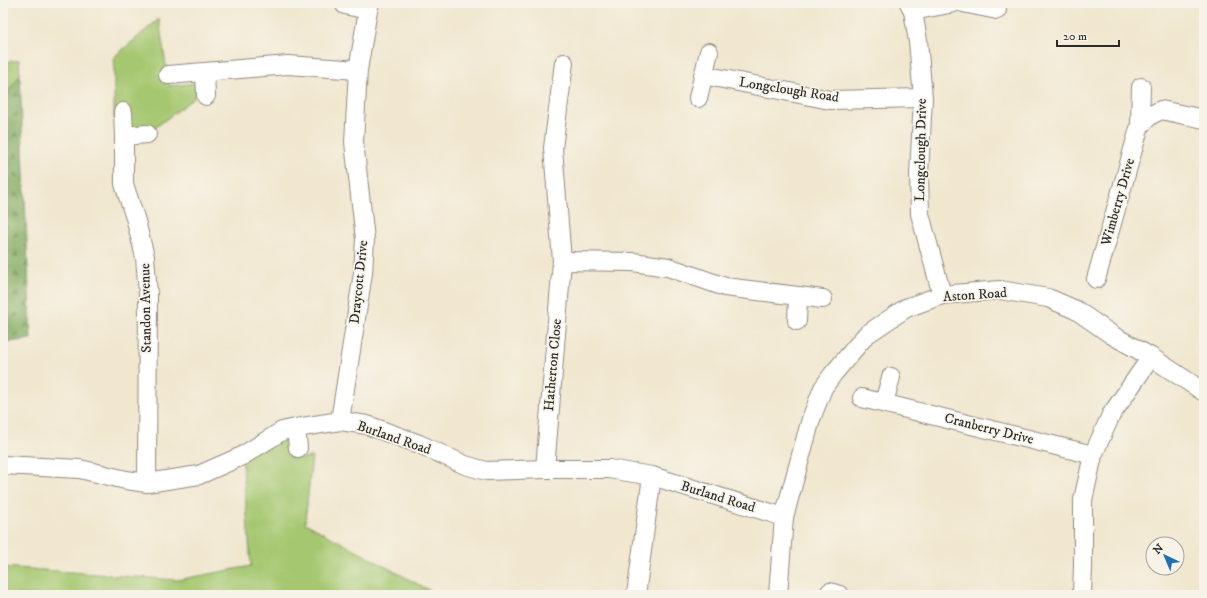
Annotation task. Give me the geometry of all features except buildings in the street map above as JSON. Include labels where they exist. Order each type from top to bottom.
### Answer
[{"type":"street","points":[[911,7],[954,3]]},
{"type":"street","points":[[963,3],[997,10]]},
{"type":"street","points":[[345,5],[369,7]]},
{"type":"street","name":"Draycott Drive","points":[[340,421],[363,273],[366,239],[354,142],[358,70],[369,7]]},
{"type":"street","name":"Longclough Drive","points":[[911,7],[918,41],[923,98],[919,174],[920,214],[942,295]]},
{"type":"street","points":[[698,98],[709,52]]},
{"type":"street","name":"Hatherton Close","points":[[545,469],[562,261],[553,148],[564,62]]},
{"type":"street","points":[[168,75],[288,66],[358,70]]},
{"type":"street","points":[[205,72],[206,96]]},
{"type":"street","name":"Longclough Road","points":[[703,75],[830,100],[923,98]]},
{"type":"street","name":"Wimberry Drive","points":[[1096,279],[1140,125],[1140,87]]},
{"type":"street","points":[[1140,125],[1150,115],[1161,110],[1204,119]]},
{"type":"street","name":"Standon Avenue","points":[[122,112],[124,136],[124,184],[136,221],[145,257],[148,294],[147,483]]},
{"type":"street","points":[[124,136],[147,134]]},
{"type":"street","points":[[562,261],[633,262],[668,267],[725,287],[822,299]]},
{"type":"street","name":"Aston Road","points":[[778,595],[784,517],[811,419],[823,388],[866,335],[906,308],[942,295],[1000,290],[1048,298],[1076,310],[1112,335],[1151,357],[1204,392]]},
{"type":"street","points":[[797,321],[798,296]]},
{"type":"street","points":[[1082,595],[1084,565],[1083,500],[1093,455],[1111,415],[1151,357]]},
{"type":"street","points":[[884,403],[891,378]]},
{"type":"street","name":"Cranberry Drive","points":[[862,398],[1093,455]]},
{"type":"street","name":"Burland Road","points":[[3,465],[80,469],[126,480],[147,483],[199,475],[242,456],[282,431],[340,421],[367,425],[419,444],[465,465],[486,471],[609,469],[652,476],[784,517]]},
{"type":"street","points":[[296,428],[298,448]]},
{"type":"street","points":[[636,595],[652,476]]},
{"type":"green space","points":[[159,19],[169,86],[197,83],[195,97],[147,134],[114,119],[114,57]]},
{"type":"green space","points":[[19,60],[20,76],[3,98],[3,62]]},
{"type":"green space","points":[[20,76],[31,339],[3,343],[3,98]]},
{"type":"green space","points":[[290,429],[291,459],[312,457],[305,523],[438,595],[9,595],[3,593],[3,567],[177,580],[251,566],[242,456]]}]
